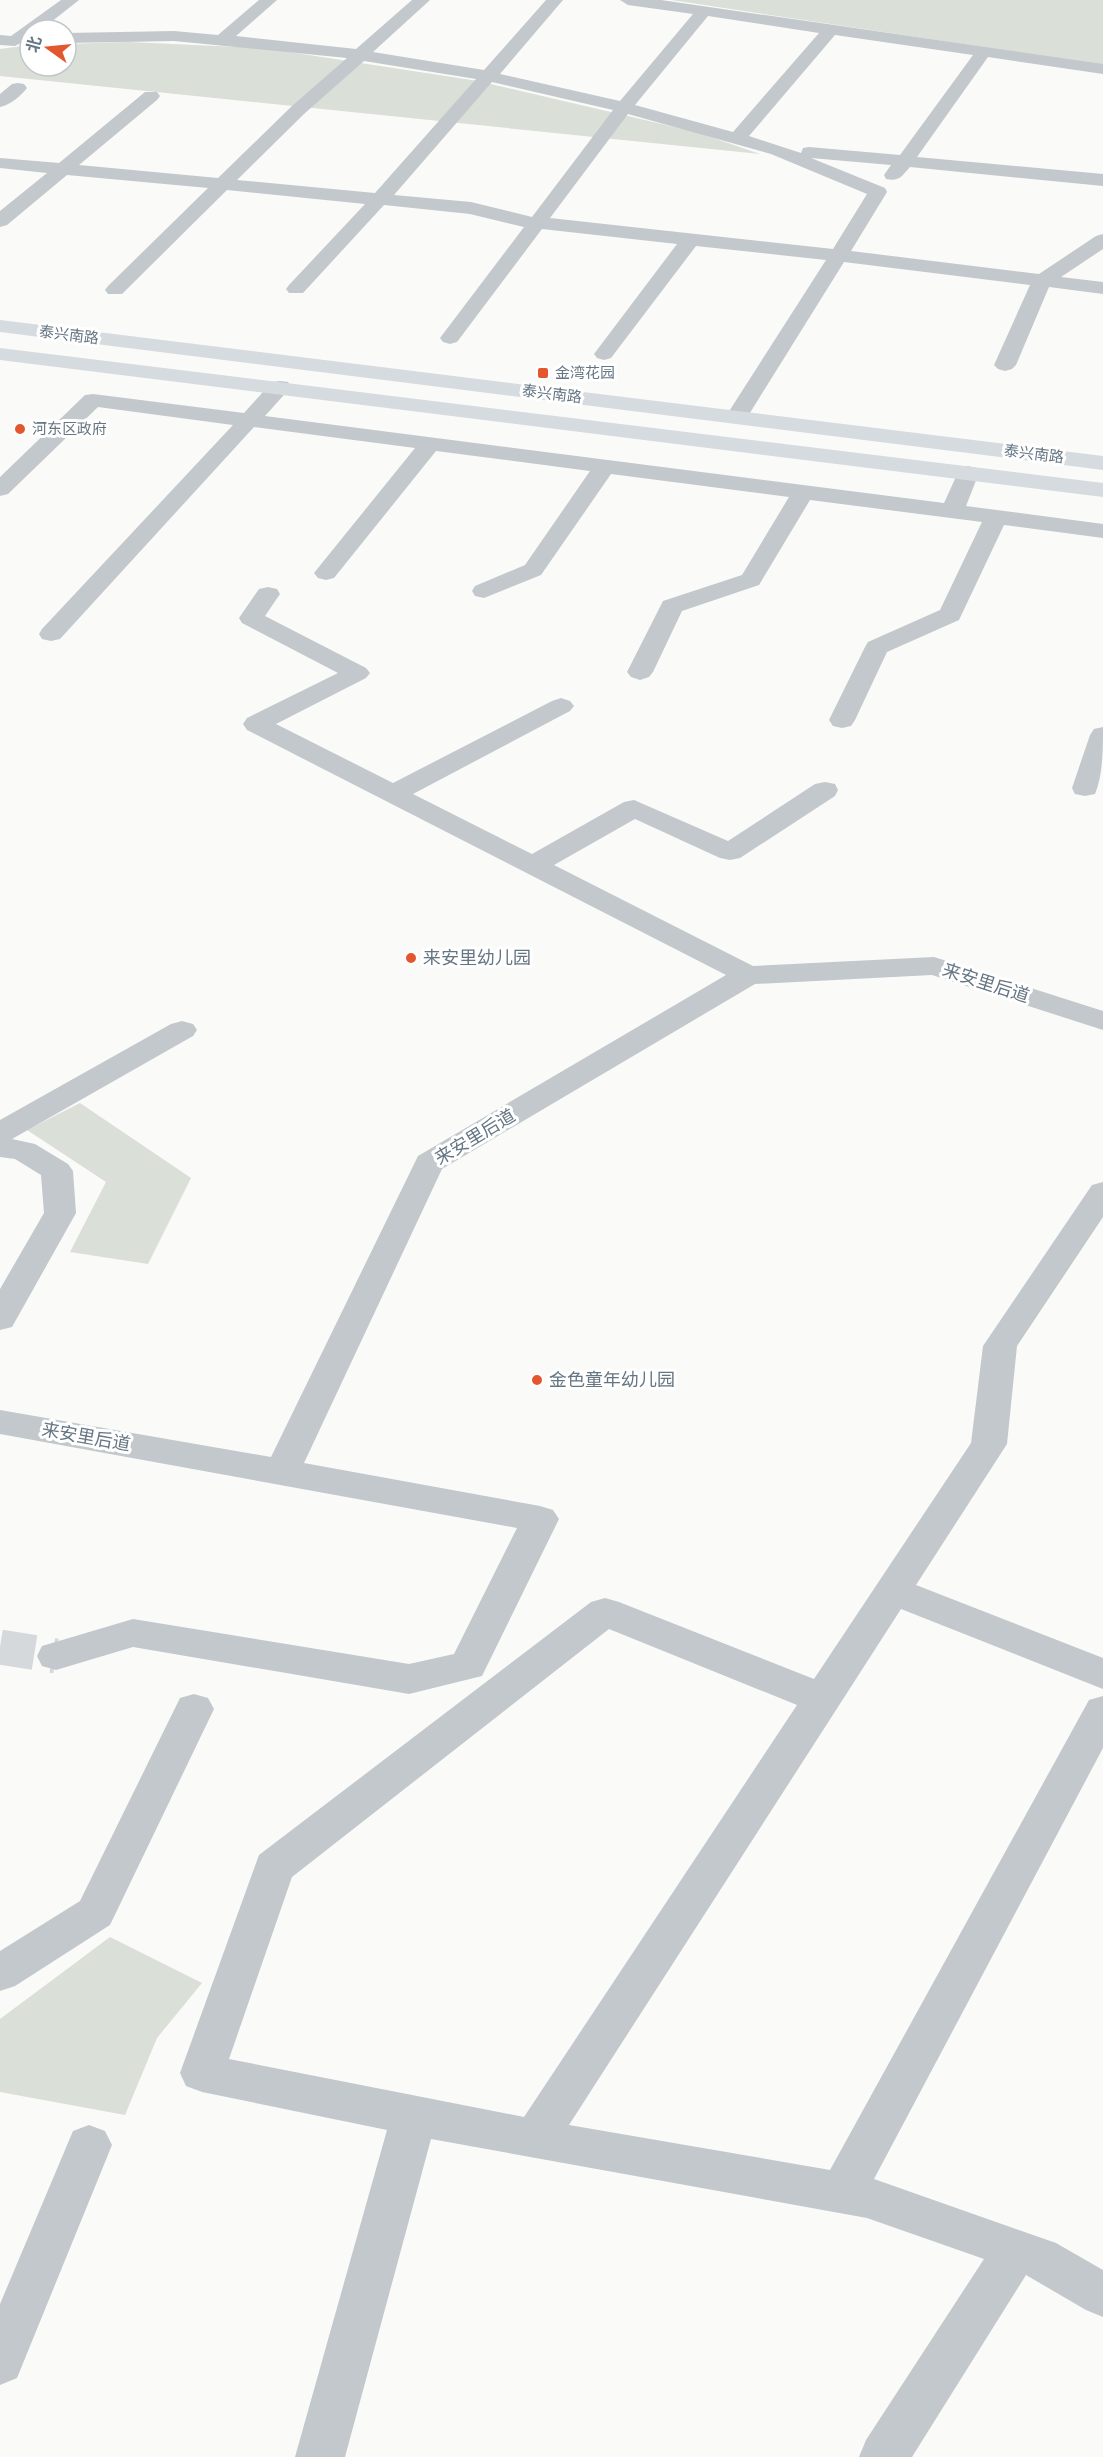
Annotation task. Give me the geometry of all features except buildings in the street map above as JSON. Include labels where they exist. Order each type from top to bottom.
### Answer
[{"type":"main road","name":"泰兴南路","points":[[0,326],[1103,463]]},
{"type":"main road","name":"泰兴南路","points":[[0,354],[1103,490]]},
{"type":"street","points":[[46,18],[71,0]]},
{"type":"street","points":[[221,40],[269,0]]},
{"type":"street","points":[[115,290],[298,110],[422,0]]},
{"type":"street","points":[[296,289],[380,199],[555,0]]},
{"type":"street","points":[[628,0],[1103,69]]},
{"type":"street","points":[[450,338],[624,107],[704,11]]},
{"type":"street","points":[[737,138],[831,29]]},
{"type":"street","points":[[78,38],[174,36],[221,40],[361,55],[488,76],[624,107],[737,138],[777,150],[878,192]]},
{"type":"street","points":[[737,416],[836,255],[878,192],[905,161],[984,51]]},
{"type":"street","points":[[0,102],[18,88]]},
{"type":"street","points":[[0,221],[150,96]]},
{"type":"street","points":[[777,150],[1094,179],[1103,159]]},
{"type":"street","points":[[0,164],[471,208],[538,223],[836,255],[1103,288]]},
{"type":"street","points":[[604,354],[691,239]]},
{"type":"street","points":[[1005,365],[1042,281],[1103,240]]},
{"type":"street","points":[[51,634],[280,387]]},
{"type":"street","points":[[0,489],[93,400],[1103,531]]},
{"type":"street","points":[[326,573],[430,444]]},
{"type":"street","points":[[484,591],[533,570],[605,466]]},
{"type":"street","points":[[952,511],[968,473]]},
{"type":"street","points":[[640,672],[672,606],[751,580],[803,492]]},
{"type":"street","points":[[842,720],[877,647],[950,615],[996,517]]},
{"type":"street","points":[[268,594],[251,618],[357,673],[256,724],[748,975]]},
{"type":"street","points":[[392,794],[561,706]]},
{"type":"street","points":[[1085,788],[1103,735]]},
{"type":"street","points":[[533,866],[634,808],[730,852],[825,789]]},
{"type":"street","name":"来安里后道","points":[[0,1422],[282,1472],[429,1163],[748,975],[934,966],[1103,1021]]},
{"type":"street","points":[[0,1133],[182,1030]]},
{"type":"street","points":[[0,1147],[24,1151],[57,1172],[60,1213],[0,1319]]},
{"type":"street","points":[[535,2138],[989,1444],[1000,1346],[1103,1192]]},
{"type":"street","points":[[56,1656],[133,1633],[409,1679],[468,1666],[540,1519],[282,1472]]},
{"type":"street","points":[[893,1591],[1103,1674]]},
{"type":"street","points":[[823,1699],[605,1612],[274,1867],[202,2073],[535,2138],[867,2197],[1039,2258],[1103,2295]]},
{"type":"street","points":[[0,1973],[95,1913],[194,1709]]},
{"type":"street","points":[[842,2193],[1103,1711]]},
{"type":"street","points":[[320,2457],[414,2115]]},
{"type":"street","points":[[0,2362],[89,2145]]},
{"type":"street","points":[[884,2457],[1016,2250]]},
{"type":"shaded area","points":[[671,0],[1103,0],[1103,65]]},
{"type":"shaded area","points":[[128,42],[263,48],[478,81],[696,132],[760,154],[19,78],[78,78],[78,44]]},
{"type":"shaded area","points":[[18,47],[18,78],[0,76],[0,49]]},
{"type":"shaded area","points":[[80,1103],[191,1178],[148,1264],[70,1252],[106,1182],[27,1130]]},
{"type":"shaded area","points":[[110,1937],[202,1983],[157,2038],[125,2115],[0,2092],[0,2019]]},
{"type":"tunnel","points":[[0,1647],[56,1656]]},
{"type":"place","name":"金湾花园","points":[[543,373]]},
{"type":"place","name":"河东区政府","points":[[20,429]]},
{"type":"place","name":"来安里幼儿园","points":[[411,958]]},
{"type":"place","name":"金色童年幼儿园","points":[[537,1380]]}]
